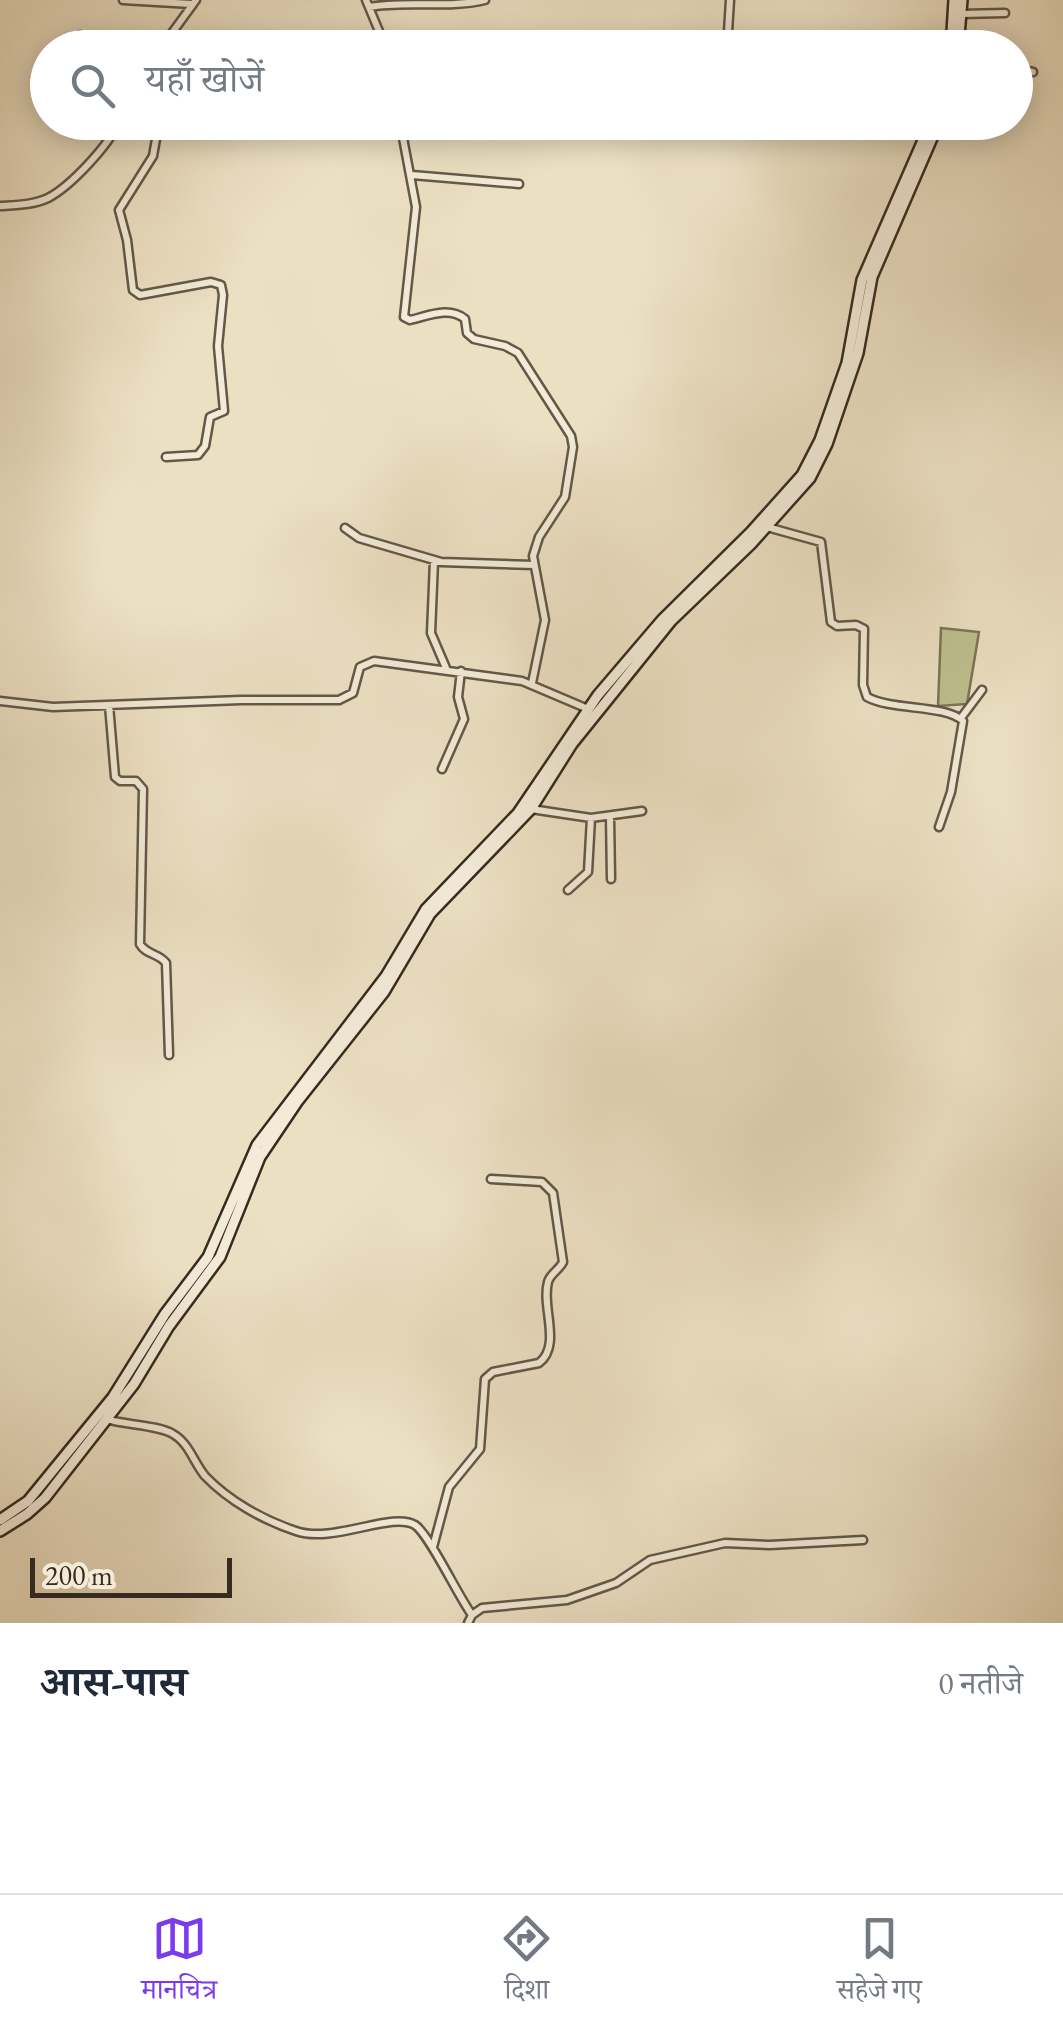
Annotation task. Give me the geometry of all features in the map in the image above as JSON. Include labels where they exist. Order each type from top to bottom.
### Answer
[{"type":"street","points":[[123,0],[194,2]]},
{"type":"street","points":[[379,30],[368,4],[437,5],[484,0]]},
{"type":"street","points":[[728,30],[730,0]]},
{"type":"street","points":[[958,0],[961,14],[958,30]]},
{"type":"street","points":[[956,30],[958,0]]},
{"type":"street","points":[[173,30],[194,2]]},
{"type":"street","points":[[961,14],[1006,12]]},
{"type":"street","points":[[0,206],[50,197],[110,140]]},
{"type":"street","points":[[156,140],[154,156],[119,210],[128,240],[132,290],[140,295],[210,282],[221,285],[223,295],[218,346],[224,411],[210,417],[206,446],[198,455],[166,457]]},
{"type":"street","points":[[404,140],[416,207],[404,317],[410,320],[438,313],[458,314],[463,316],[466,333],[474,339],[512,348],[544,390],[571,436],[573,447],[565,498],[535,545],[534,565],[545,620],[532,683]]},
{"type":"street","points":[[0,1520],[28,1501],[113,1398],[165,1314],[208,1257],[243,1172],[268,1129],[386,976],[426,909],[518,813],[588,709],[662,620],[794,486],[811,460],[847,363],[862,280],[923,140]]},
{"type":"street","points":[[0,1531],[45,1498],[134,1384],[175,1316],[214,1267],[251,1175],[271,1139],[384,992],[430,914],[531,810],[572,744],[660,634],[803,488],[822,456],[858,353],[872,277],[932,140]]},
{"type":"street","points":[[412,175],[520,184]]},
{"type":"street","points":[[767,527],[821,542],[831,622],[864,630],[863,686],[867,697],[961,718]]},
{"type":"street","points":[[345,528],[359,538],[434,560],[534,565]]},
{"type":"street","points":[[434,560],[430,633],[447,669]]},
{"type":"street","points":[[0,701],[40,707],[339,700],[353,694],[357,672],[368,662],[460,670],[532,683],[588,709]]},
{"type":"street","points":[[442,769],[464,719],[458,697],[460,670]]},
{"type":"street","points":[[939,826],[955,774],[961,718],[982,690]]},
{"type":"street","points":[[108,704],[115,777],[136,781],[144,790],[140,944],[166,963],[169,1055]]},
{"type":"street","points":[[531,810],[591,818],[642,811]]},
{"type":"street","points":[[610,816],[611,880]]},
{"type":"street","points":[[568,890],[588,872],[591,818]]},
{"type":"street","points":[[432,1546],[449,1486],[480,1449],[485,1379],[493,1372],[539,1363],[550,1348],[548,1282],[563,1262],[553,1194],[542,1182],[490,1179]]},
{"type":"street","points":[[106,1420],[160,1429],[177,1436],[203,1474],[244,1507],[308,1535],[407,1522],[416,1526],[432,1546],[470,1619],[489,1606],[579,1597],[616,1583],[650,1560],[715,1545],[862,1540]]},
{"type":"green space","points":[[941,628],[979,632],[967,704],[938,706]]}]
